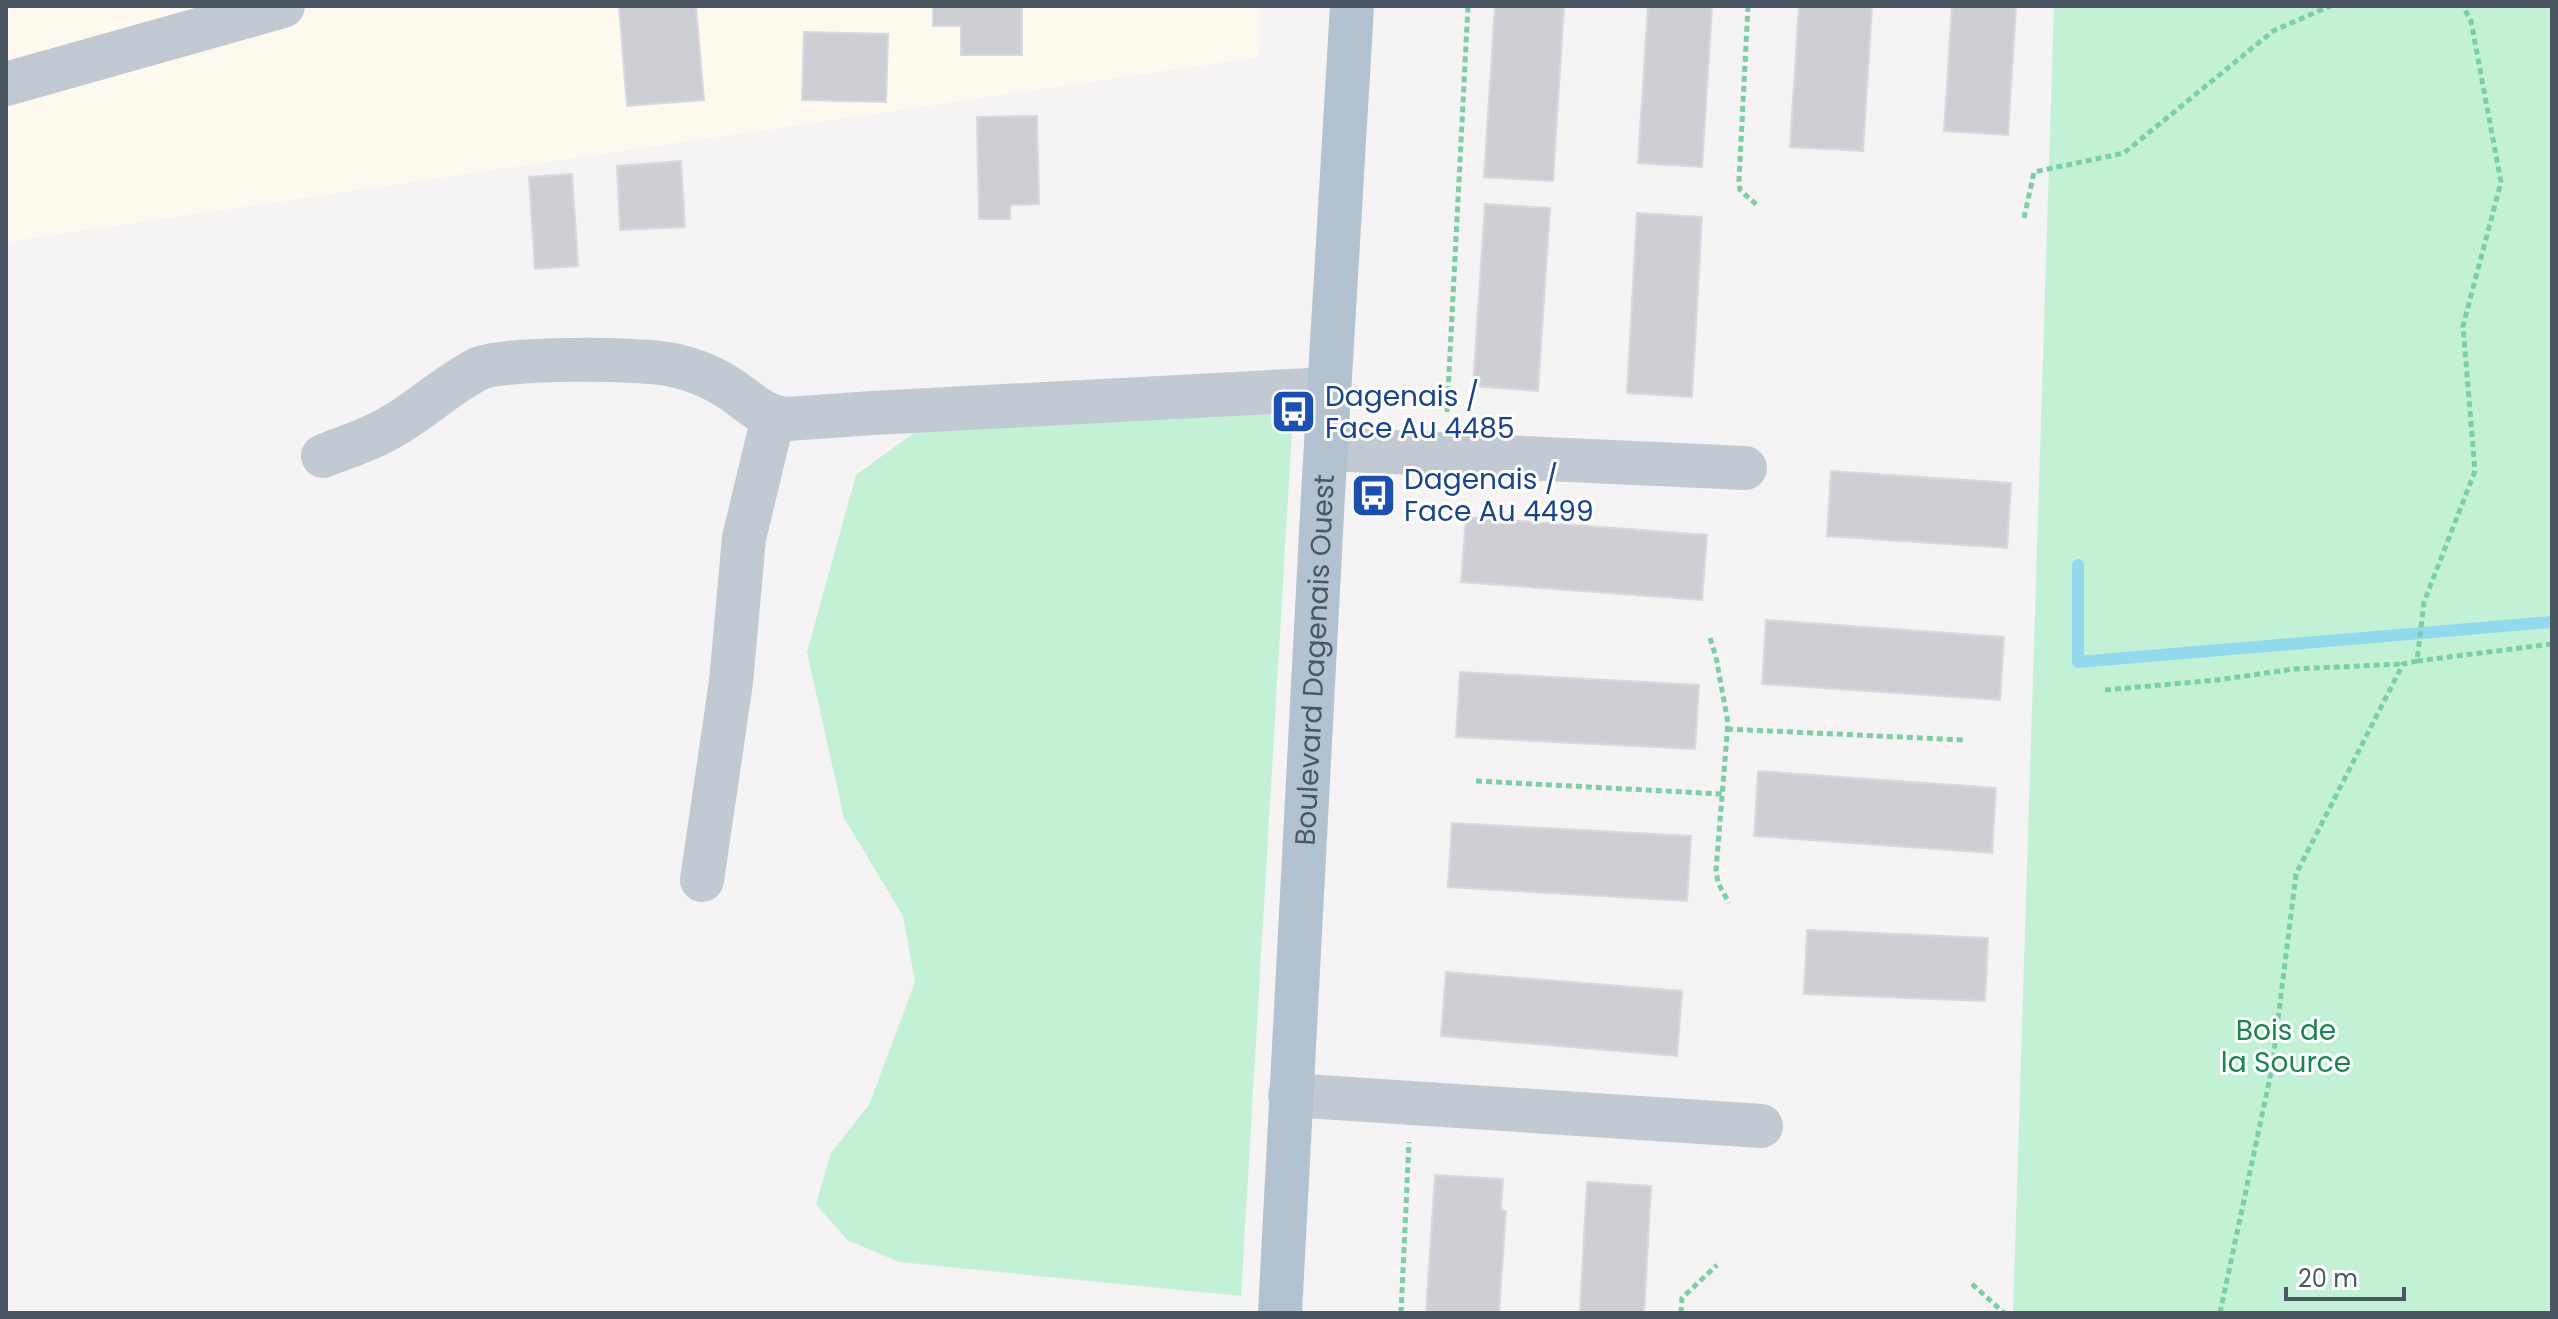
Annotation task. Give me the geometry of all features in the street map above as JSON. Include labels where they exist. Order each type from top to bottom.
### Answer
[{"type":"main road","name":"Boulevard Dagenais Ouest","points":[[1280,1313],[1352,6]]},
{"type":"lane","points":[[6,84],[283,6]]},
{"type":"lane","points":[[323,456],[389,429],[480,368],[503,362],[671,364],[715,380],[773,418],[1329,389]]},
{"type":"lane","points":[[702,880],[731,682],[744,538],[773,418]]},
{"type":"lane","points":[[1326,449],[1745,468]]},
{"type":"lane","points":[[1290,1095],[1761,1126]]},
{"type":"path","points":[[1446,427],[1468,6]]},
{"type":"path","points":[[1748,6],[1739,180],[1740,190],[1759,207]]},
{"type":"path","points":[[2024,218],[2034,172],[2124,153],[2273,31],[2330,6]]},
{"type":"path","points":[[2417,661],[2423,610],[2475,471],[2463,326],[2501,182],[2471,21],[2463,6]]},
{"type":"path","points":[[1710,638],[1716,657],[1727,729],[1716,870],[1718,883],[1729,903]]},
{"type":"path","points":[[2105,690],[2217,680],[2294,669],[2403,664],[2552,644]]},
{"type":"path","points":[[2220,1313],[2272,1068],[2296,874],[2403,664]]},
{"type":"path","points":[[1727,729],[1965,740]]},
{"type":"path","points":[[1476,781],[1722,794]]},
{"type":"path","points":[[1401,1313],[1410,1131]]},
{"type":"path","points":[[1681,1313],[1682,1298],[1717,1265]]},
{"type":"path","points":[[1972,1284],[2004,1313]]},
{"type":"shaded area","points":[[6,6],[1261,6],[1259,57],[6,242]]},
{"type":"green space","name":"Bois de la Source","points":[[2054,6],[2552,6],[2552,1313],[2013,1313]]},
{"type":"green space","points":[[1293,412],[1241,1296],[899,1262],[847,1240],[816,1204],[831,1153],[869,1105],[915,982],[903,916],[844,818],[807,652],[856,475],[936,417]]},
{"type":"building","points":[[619,6],[696,6],[704,100],[627,106]]},
{"type":"building","points":[[933,6],[1022,6],[1022,55],[961,55],[961,26],[933,26]]},
{"type":"building","points":[[1495,6],[1564,6],[1553,181],[1484,177]]},
{"type":"building","points":[[1648,6],[1712,6],[1702,167],[1638,163]]},
{"type":"building","points":[[1799,6],[1872,6],[1863,151],[1790,147]]},
{"type":"building","points":[[1952,6],[2016,6],[2008,135],[1944,131]]},
{"type":"building","points":[[804,32],[888,34],[886,102],[802,100]]},
{"type":"building","points":[[1037,116],[1039,204],[1010,205],[1010,219],[979,219],[977,117]]},
{"type":"building","points":[[681,161],[685,227],[620,230],[617,166]]},
{"type":"building","points":[[572,174],[578,266],[535,269],[529,177]]},
{"type":"building","points":[[1485,204],[1550,208],[1538,391],[1473,386]]},
{"type":"building","points":[[1637,213],[1702,217],[1692,397],[1627,393]]},
{"type":"building","points":[[1831,471],[2011,483],[2007,548],[1827,536]]},
{"type":"building","points":[[1466,517],[1707,535],[1702,600],[1461,582]]},
{"type":"building","points":[[1766,620],[2004,637],[2000,700],[1762,684]]},
{"type":"building","points":[[1460,672],[1699,685],[1695,749],[1456,737]]},
{"type":"building","points":[[1758,771],[1996,788],[1992,853],[1754,836]]},
{"type":"building","points":[[1452,823],[1691,836],[1687,901],[1448,887]]},
{"type":"building","points":[[1807,930],[1988,938],[1985,1001],[1804,994]]},
{"type":"building","points":[[1446,972],[1682,991],[1677,1056],[1441,1036]]},
{"type":"building","points":[[1435,1175],[1503,1179],[1501,1210],[1506,1211],[1499,1313],[1426,1313]]},
{"type":"building","points":[[1587,1182],[1651,1186],[1644,1313],[1580,1313]]},
{"type":"waterway","points":[[2078,565],[2078,662],[2552,622]]},
{"type":"place","name":"Dagenais / Face Au 4485","points":[[1294,412]]},
{"type":"place","name":"Dagenais / Face Au 4499","points":[[1373,495]]}]
